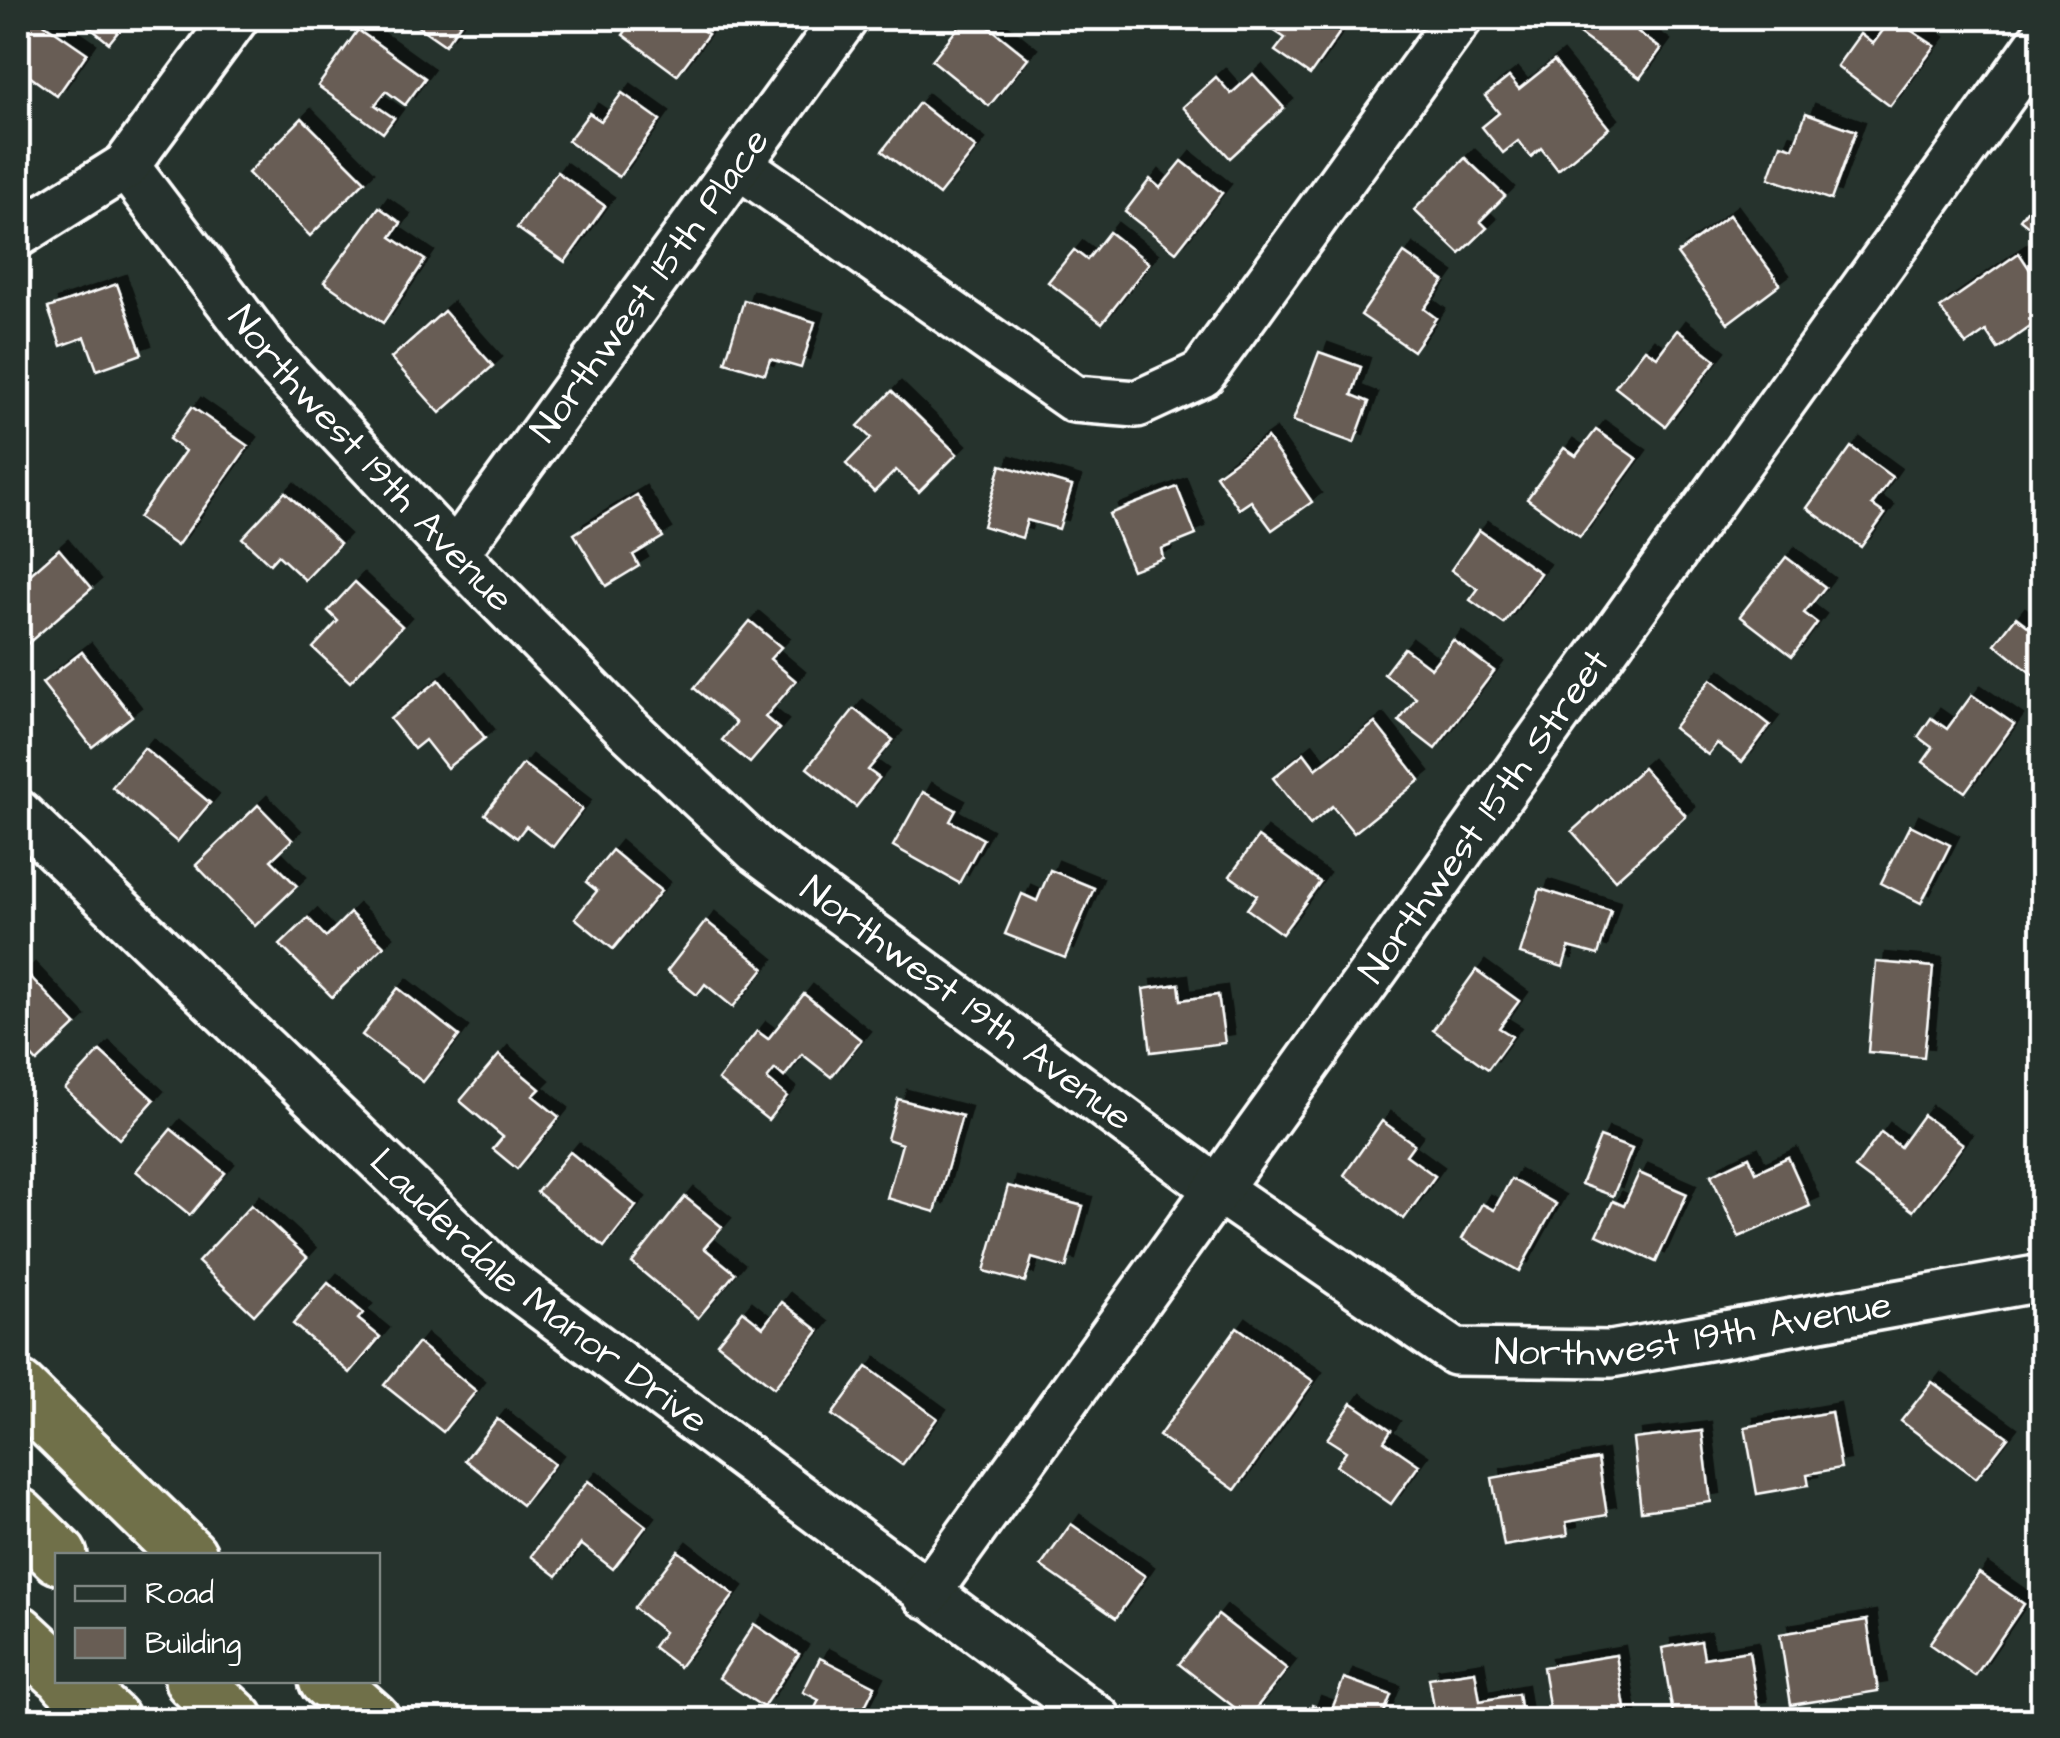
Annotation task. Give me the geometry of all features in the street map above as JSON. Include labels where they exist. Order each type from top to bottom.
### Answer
[{"type":"highway","points":[[18,1388],[186,1553]]},
{"type":"highway","points":[[136,1507],[176,1553]]},
{"type":"highway","points":[[18,1516],[56,1553]]},
{"type":"highway","points":[[18,1633],[55,1667]]},
{"type":"highway","points":[[71,1683],[111,1720]]},
{"type":"highway","points":[[195,1683],[236,1720]]},
{"type":"highway","points":[[292,1683],[324,1720]]},
{"type":"highway","points":[[330,1683],[372,1720]]},
{"type":"street","points":[[18,234],[126,166],[234,18]]},
{"type":"street","name":"Northwest 15th Place","points":[[455,554],[845,18]]},
{"type":"street","points":[[739,166],[1074,399],[1138,404],[1202,374],[1459,18]]},
{"type":"street","name":"Northwest 15th Street","points":[[926,1595],[2042,40]]},
{"type":"street","name":"Northwest 19th Avenue","points":[[126,166],[273,360],[455,554],[627,728],[756,850],[1216,1188],[1455,1352],[1611,1354],[2042,1278]]},
{"type":"street","name":"Lauderdale Manor Drive","points":[[18,813],[500,1276],[1099,1720]]},
{"type":"building","points":[[28,18],[36,18],[87,53],[57,96],[18,68],[18,33]]},
{"type":"building","points":[[78,18],[129,18],[109,43]]},
{"type":"building","points":[[406,18],[464,18],[445,45]]},
{"type":"building","points":[[635,18],[685,18],[708,34],[677,75],[623,35]]},
{"type":"building","points":[[966,18],[978,18],[1028,58],[989,106],[932,60]]},
{"type":"building","points":[[1255,18],[1341,18],[1347,22],[1310,75],[1275,51],[1285,38]]},
{"type":"building","points":[[1557,18],[1649,18],[1638,32],[1661,49],[1640,78]]},
{"type":"building","points":[[1892,18],[1935,46],[1890,106],[1837,66],[1860,34],[1873,44]]},
{"type":"building","points":[[358,30],[425,78],[405,105],[386,91],[375,105],[394,118],[383,133],[318,86]]},
{"type":"building","points":[[1554,61],[1609,128],[1558,170],[1541,148],[1531,157],[1518,141],[1503,153],[1482,127],[1499,113],[1485,96],[1509,77],[1519,89]]},
{"type":"building","points":[[1253,74],[1284,108],[1230,158],[1183,107],[1216,77],[1231,94]]},
{"type":"building","points":[[622,93],[660,120],[619,177],[568,141],[589,113],[601,121]]},
{"type":"building","points":[[919,103],[976,148],[939,195],[882,151]]},
{"type":"building","points":[[1806,113],[1856,131],[1831,200],[1769,178],[1781,144],[1793,148]]},
{"type":"building","points":[[302,118],[365,181],[310,236],[248,173]]},
{"type":"building","points":[[1465,158],[1505,196],[1480,221],[1487,228],[1460,254],[1414,210]]},
{"type":"building","points":[[1182,161],[1222,193],[1176,252],[1125,212],[1150,179],[1160,188]]},
{"type":"building","points":[[557,172],[605,206],[565,262],[517,228]]},
{"type":"building","points":[[2042,190],[2042,237],[2020,219]]},
{"type":"building","points":[[379,207],[401,223],[391,237],[425,260],[383,323],[324,282]]},
{"type":"building","points":[[1729,215],[1780,284],[1728,323],[1677,254]]},
{"type":"building","points":[[1109,232],[1149,263],[1102,323],[1048,282],[1074,250],[1087,260]]},
{"type":"building","points":[[1404,253],[1444,281],[1424,309],[1436,318],[1413,351],[1361,315]]},
{"type":"building","points":[[2019,253],[2042,288],[2042,318],[1998,349],[1986,331],[1966,345],[1940,308]]},
{"type":"building","points":[[117,284],[142,354],[97,370],[85,337],[61,346],[48,308]]},
{"type":"building","points":[[744,300],[815,322],[801,368],[770,359],[765,374],[725,362]]},
{"type":"building","points":[[444,311],[493,366],[440,413],[391,358]]},
{"type":"building","points":[[1677,330],[1716,360],[1665,426],[1615,387],[1645,349],[1657,357]]},
{"type":"building","points":[[1319,352],[1361,367],[1352,395],[1369,402],[1354,443],[1293,421]]},
{"type":"building","points":[[892,391],[957,454],[919,492],[896,470],[874,492],[846,464],[871,438],[858,426]]},
{"type":"building","points":[[192,407],[248,446],[177,546],[138,518],[185,451],[169,439]]},
{"type":"building","points":[[1596,430],[1637,459],[1580,537],[1527,499],[1564,448],[1576,456]]},
{"type":"building","points":[[1267,438],[1312,502],[1272,530],[1251,501],[1239,509],[1216,475]]},
{"type":"building","points":[[1851,447],[1892,477],[1872,505],[1885,514],[1861,547],[1807,508]]},
{"type":"building","points":[[1001,465],[1072,486],[1059,529],[1027,520],[1022,538],[983,526]]},
{"type":"building","points":[[1177,487],[1196,535],[1161,549],[1163,558],[1132,570],[1109,514]]},
{"type":"building","points":[[285,492],[340,543],[305,580],[278,555],[270,564],[242,538]]},
{"type":"building","points":[[637,495],[663,537],[633,555],[639,566],[606,586],[574,534]]},
{"type":"building","points":[[1479,530],[1540,573],[1504,624],[1470,600],[1478,589],[1451,570]]},
{"type":"building","points":[[59,549],[92,588],[18,652],[18,585]]},
{"type":"building","points":[[1786,557],[1825,587],[1804,613],[1817,623],[1792,656],[1740,616]]},
{"type":"building","points":[[355,582],[402,626],[350,682],[313,648],[338,621],[328,611]]},
{"type":"building","points":[[2016,617],[2034,631],[2042,619],[2042,682],[1995,644]]},
{"type":"building","points":[[750,621],[781,647],[770,659],[796,681],[765,717],[779,729],[750,763],[722,740],[736,723],[694,688]]},
{"type":"building","points":[[1453,640],[1494,671],[1435,749],[1399,721],[1416,698],[1384,674],[1404,648],[1431,668]]},
{"type":"building","points":[[82,652],[132,716],[92,747],[42,683]]},
{"type":"building","points":[[1711,679],[1770,725],[1742,762],[1717,743],[1708,755],[1673,728]]},
{"type":"building","points":[[439,680],[485,738],[447,768],[425,740],[414,749],[390,719]]},
{"type":"building","points":[[1972,695],[2014,724],[1965,792],[1923,762],[1933,748],[1918,737],[1931,718],[1947,729]]},
{"type":"building","points":[[854,709],[893,740],[868,770],[879,778],[856,807],[807,768]]},
{"type":"building","points":[[1375,723],[1420,780],[1354,833],[1332,806],[1310,825],[1273,778],[1304,753],[1316,769]]},
{"type":"building","points":[[144,748],[210,803],[177,842],[112,787]]},
{"type":"building","points":[[523,764],[582,809],[553,847],[526,826],[517,838],[485,814]]},
{"type":"building","points":[[1643,768],[1686,816],[1615,880],[1572,831]]},
{"type":"building","points":[[923,792],[956,810],[950,821],[983,839],[959,883],[893,846]]},
{"type":"building","points":[[258,805],[292,840],[271,860],[297,886],[255,926],[196,865]]},
{"type":"building","points":[[1910,825],[1950,845],[1921,903],[1881,883]]},
{"type":"building","points":[[1258,837],[1320,882],[1282,934],[1247,909],[1257,895],[1230,876]]},
{"type":"building","points":[[612,850],[661,891],[613,949],[575,918],[597,891],[586,882]]},
{"type":"building","points":[[1050,870],[1094,888],[1065,958],[1005,934],[1022,894],[1037,901]]},
{"type":"building","points":[[1540,889],[1611,911],[1598,955],[1569,947],[1563,967],[1520,954]]},
{"type":"building","points":[[350,913],[384,946],[332,997],[280,945],[308,918],[326,937]]},
{"type":"building","points":[[706,921],[764,968],[733,1007],[705,984],[697,995],[667,971]]},
{"type":"building","points":[[1876,962],[1933,967],[1924,1057],[1868,1052]]},
{"type":"building","points":[[1476,970],[1519,1001],[1499,1028],[1512,1036],[1488,1069],[1433,1030]]},
{"type":"building","points":[[26,972],[76,1025],[37,1062],[18,1041],[18,980]]},
{"type":"building","points":[[1179,984],[1181,1000],[1218,995],[1225,1043],[1151,1052],[1143,989]]},
{"type":"building","points":[[398,988],[459,1036],[423,1082],[362,1035]]},
{"type":"building","points":[[804,994],[861,1040],[831,1077],[802,1054],[784,1077],[775,1069],[767,1079],[787,1096],[768,1120],[718,1080],[757,1031],[768,1039]]},
{"type":"building","points":[[100,1051],[154,1100],[119,1139],[65,1089]]},
{"type":"building","points":[[499,1055],[540,1089],[533,1096],[559,1117],[517,1169],[493,1149],[503,1137],[460,1101]]},
{"type":"building","points":[[898,1099],[962,1116],[935,1212],[887,1198],[902,1144],[887,1139]]},
{"type":"building","points":[[1923,1115],[1963,1144],[1913,1211],[1855,1168],[1881,1132],[1900,1147]]},
{"type":"building","points":[[1382,1121],[1414,1144],[1406,1155],[1435,1176],[1404,1219],[1344,1175]]},
{"type":"building","points":[[171,1129],[225,1173],[190,1215],[136,1171]]},
{"type":"building","points":[[1600,1137],[1632,1149],[1613,1196],[1581,1184]]},
{"type":"building","points":[[570,1152],[636,1206],[604,1247],[537,1192]]},
{"type":"building","points":[[1749,1157],[1756,1172],[1788,1157],[1810,1206],[1739,1237],[1711,1175]]},
{"type":"building","points":[[1639,1173],[1687,1194],[1656,1262],[1597,1235],[1613,1201],[1624,1206]]},
{"type":"building","points":[[1511,1179],[1556,1204],[1519,1271],[1462,1239],[1482,1204],[1494,1210]]},
{"type":"building","points":[[1008,1186],[1083,1206],[1066,1268],[1032,1258],[1025,1282],[984,1271]]},
{"type":"building","points":[[685,1197],[722,1227],[704,1248],[735,1273],[698,1318],[632,1263]]},
{"type":"building","points":[[251,1205],[307,1257],[254,1315],[198,1262]]},
{"type":"building","points":[[328,1283],[363,1313],[358,1319],[380,1337],[350,1373],[293,1324]]},
{"type":"building","points":[[782,1302],[819,1331],[774,1388],[717,1343],[743,1311],[763,1327]]},
{"type":"building","points":[[1237,1327],[1313,1381],[1235,1490],[1159,1436]]},
{"type":"building","points":[[418,1343],[476,1391],[443,1432],[384,1385]]},
{"type":"building","points":[[867,1367],[937,1418],[902,1465],[832,1415]]},
{"type":"building","points":[[1932,1382],[2008,1437],[1976,1478],[1901,1421]]},
{"type":"building","points":[[1352,1403],[1391,1430],[1384,1441],[1419,1465],[1391,1504],[1336,1466],[1346,1451],[1327,1439]]},
{"type":"building","points":[[1831,1412],[1841,1468],[1807,1474],[1809,1485],[1757,1494],[1745,1427]]},
{"type":"building","points":[[497,1419],[554,1464],[522,1505],[465,1460]]},
{"type":"building","points":[[1702,1431],[1711,1502],[1641,1511],[1633,1439]]},
{"type":"building","points":[[1598,1459],[1607,1515],[1566,1522],[1568,1535],[1504,1546],[1492,1478]]},
{"type":"building","points":[[588,1481],[646,1526],[613,1569],[581,1544],[557,1576],[531,1556]]},
{"type":"building","points":[[1071,1524],[1145,1576],[1116,1618],[1041,1566]]},
{"type":"building","points":[[678,1551],[734,1595],[679,1667],[653,1647],[664,1632],[634,1608]]},
{"type":"building","points":[[1979,1573],[2024,1604],[1975,1676],[1929,1644]]},
{"type":"building","points":[[1218,1615],[1287,1669],[1248,1718],[1179,1664]]},
{"type":"building","points":[[1867,1620],[1878,1691],[1791,1705],[1780,1634]]},
{"type":"building","points":[[754,1624],[799,1654],[763,1707],[719,1678]]},
{"type":"building","points":[[1701,1641],[1704,1658],[1749,1651],[1758,1710],[1674,1720],[1662,1648]]},
{"type":"building","points":[[1616,1655],[1627,1720],[1551,1720],[1543,1667]]},
{"type":"building","points":[[820,1658],[875,1686],[858,1720],[809,1720],[819,1700],[803,1692]]},
{"type":"building","points":[[1475,1671],[1480,1701],[1518,1694],[1522,1720],[1436,1720],[1429,1678]]},
{"type":"building","points":[[1344,1678],[1391,1695],[1381,1720],[1306,1720],[1312,1705],[1331,1712]]}]
